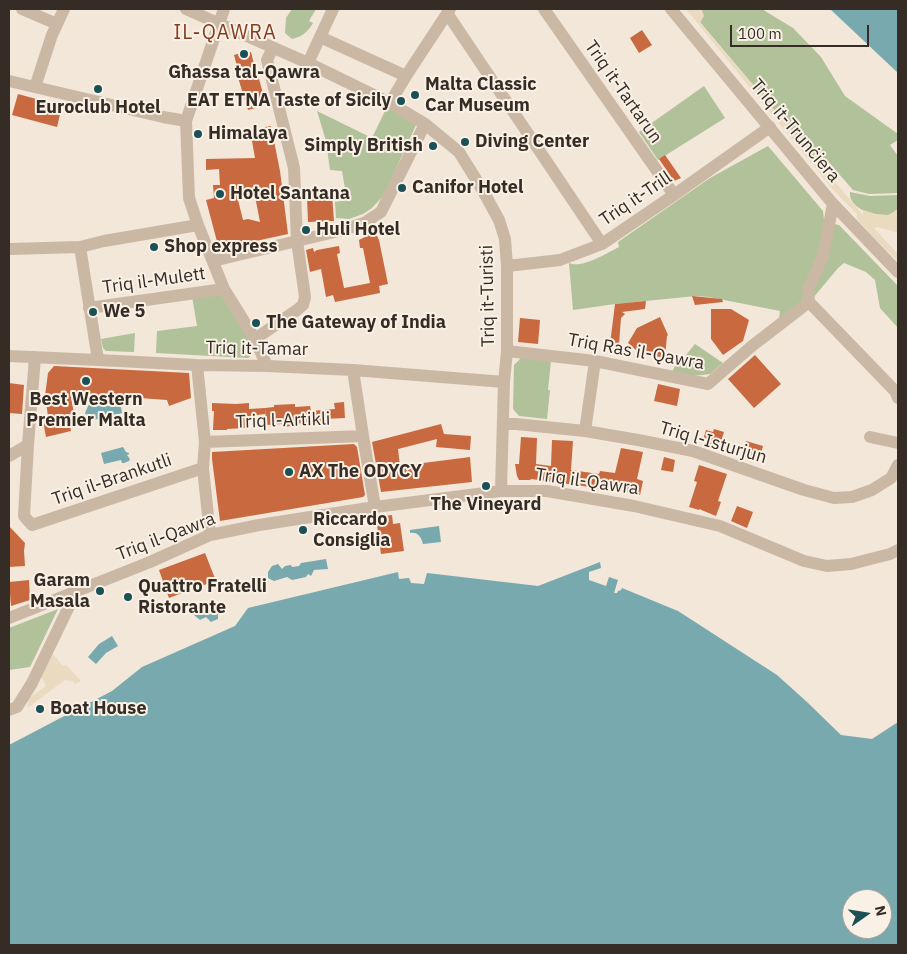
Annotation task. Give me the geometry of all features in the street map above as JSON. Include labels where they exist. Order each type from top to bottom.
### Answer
[{"type":"street","points":[[22,9],[57,24]]},
{"type":"street","points":[[36,87],[52,35],[64,9]]},
{"type":"street","name":"Triq it-Turisti","points":[[186,9],[308,63],[390,103],[425,124],[459,152],[499,220],[505,239],[507,266],[507,351],[504,382],[501,491]]},
{"type":"street","points":[[224,9],[186,121],[189,198],[224,289],[255,339],[267,366]]},
{"type":"street","points":[[308,63],[333,9]]},
{"type":"street","name":"Triq it-Tartarun","points":[[544,9],[674,195]]},
{"type":"street","name":"Triq it-Trunċiera","points":[[671,9],[833,204],[898,272]]},
{"type":"street","points":[[390,103],[448,11],[602,244]]},
{"type":"street","points":[[320,37],[406,76]]},
{"type":"street","points":[[255,339],[303,305],[305,297],[297,240],[294,168],[267,60],[273,48]]},
{"type":"street","points":[[9,81],[186,121]]},
{"type":"street","points":[[213,261],[344,230],[364,223],[381,212],[425,124]]},
{"type":"street","name":"Triq it-Trill","points":[[507,266],[560,260],[602,244],[770,127]]},
{"type":"street","points":[[833,204],[823,256],[808,290],[809,302],[895,391],[898,398]]},
{"type":"street","points":[[9,248],[80,247],[198,225]]},
{"type":"street","points":[[80,247],[98,360]]},
{"type":"street","name":"Triq il-Mulett","points":[[89,308],[224,289]]},
{"type":"street","name":"Triq Ras il-Qawra","points":[[507,351],[595,361],[708,384],[752,346],[809,302]]},
{"type":"street","name":"Triq it-Tamar","points":[[9,356],[353,370],[504,382]]},
{"type":"street","points":[[9,456],[28,445],[35,357]]},
{"type":"street","points":[[585,431],[595,361]]},
{"type":"street","points":[[197,365],[205,442],[202,468],[210,536]]},
{"type":"street","points":[[353,370],[362,436],[375,507]]},
{"type":"street","name":"Triq l-Isturjun","points":[[504,424],[585,431],[693,451],[804,490],[834,498],[852,497],[872,490],[891,478],[898,464]]},
{"type":"street","name":"Triq l-Artikli","points":[[205,442],[362,436]]},
{"type":"street","points":[[870,437],[898,443]]},
{"type":"street","name":"Triq il-Brankutli","points":[[28,445],[24,516],[32,525],[202,468]]},
{"type":"street","name":"Triq il-Qawra","points":[[9,618],[210,536],[260,525],[375,507],[501,491],[547,490],[634,506],[720,526],[804,561],[827,566],[851,564],[890,554],[898,550]]},
{"type":"street","points":[[9,710],[17,707],[32,683],[76,592]]},
{"type":"green space","points":[[292,9],[316,9],[309,21],[313,23],[309,29],[292,39],[285,33],[286,18]]},
{"type":"green space","points":[[689,9],[763,9],[793,28],[821,57],[845,96],[898,134],[898,140],[890,145],[898,156],[898,193],[869,194],[853,190],[826,159],[825,170]]},
{"type":"green space","points":[[704,86],[725,118],[658,160],[639,132]]},
{"type":"green space","points":[[387,107],[416,125],[384,195],[372,208],[363,214],[349,219],[336,218],[335,202],[347,200],[342,171],[330,170],[326,141],[317,111],[372,138]]},
{"type":"green space","points":[[768,146],[823,211],[825,228],[822,249],[801,303],[779,319],[780,311],[696,296],[573,310],[569,263],[581,264],[619,247],[618,242],[710,178]]},
{"type":"green space","points":[[850,192],[870,196],[898,195],[898,209],[888,215],[869,213],[853,203],[850,198]]},
{"type":"green space","points":[[833,224],[839,225],[898,286],[898,328],[880,308],[875,280],[866,272],[844,263],[813,298],[814,284]]},
{"type":"green space","points":[[220,293],[225,296],[253,348],[252,354],[248,358],[156,353],[157,331],[197,326],[192,296]]},
{"type":"green space","points":[[135,333],[134,352],[106,351],[103,348],[101,339]]},
{"type":"green space","points":[[695,344],[723,363],[710,374],[693,376],[672,372],[678,360],[686,355]]},
{"type":"green space","points":[[521,358],[551,361],[547,419],[519,416],[513,409],[514,365]]},
{"type":"green space","points":[[58,609],[30,667],[9,670],[9,628]]},
{"type":"shaded area","points":[[686,9],[702,10],[704,16],[700,23],[863,215],[863,210],[889,215],[898,209],[898,233],[878,227],[874,228],[898,254],[898,261],[857,219],[857,214],[835,192]]},
{"type":"shaded area","points":[[53,654],[63,666],[66,665],[81,681],[75,684],[73,681],[65,680],[27,708],[29,698],[46,686],[41,676]]},
{"type":"water","points":[[830,9],[898,9],[898,73]]},
{"type":"water","points":[[89,404],[121,407],[122,413],[90,421],[85,413]]},
{"type":"water","points":[[123,447],[129,453],[127,455],[130,459],[129,461],[122,463],[121,460],[104,464],[101,453]]},
{"type":"water","points":[[439,526],[441,542],[423,544],[419,536],[415,533],[410,533],[410,530]]},
{"type":"water","points":[[326,559],[328,569],[314,570],[311,576],[308,574],[306,577],[292,580],[287,577],[274,581],[268,578],[268,572],[272,566],[278,564],[282,569],[285,566],[299,566],[301,563]]},
{"type":"water","points":[[600,562],[601,568],[589,572],[589,580],[606,586],[609,577],[618,580],[614,593],[617,593],[622,588],[678,611],[777,675],[841,735],[872,739],[898,722],[898,945],[9,945],[9,745],[112,691],[142,667],[235,626],[248,608],[398,572],[399,579],[409,578],[411,583],[424,584],[427,573],[538,586]]},
{"type":"water","points":[[223,602],[226,604],[226,610],[218,613],[218,619],[211,622],[206,617],[200,620],[194,615],[194,609],[202,607],[203,609]]},
{"type":"water","points":[[112,636],[118,646],[106,653],[96,664],[88,657],[99,644]]},
{"type":"building","points":[[642,30],[652,45],[639,53],[630,38]]},
{"type":"building","points":[[247,51],[248,53],[251,52],[265,101],[258,103],[259,107],[248,110],[236,71],[238,70],[234,55]]},
{"type":"building","points":[[18,94],[62,106],[57,127],[12,115]]},
{"type":"building","points":[[271,126],[280,171],[288,234],[219,249],[206,200],[214,198],[213,185],[220,185],[219,169],[206,170],[206,159],[255,158],[250,130]],"holes":[[[254,191],[260,222],[248,219],[243,220],[237,196]]]},
{"type":"building","points":[[665,155],[681,178],[674,181],[659,159]]},
{"type":"building","points":[[332,195],[334,221],[308,222],[307,197]]},
{"type":"building","points":[[375,232],[379,240],[388,284],[379,286],[380,293],[335,302],[333,295],[326,297],[321,269],[310,272],[306,250],[313,248],[314,252],[339,246],[340,253],[337,254],[344,288],[370,283],[363,248],[360,248],[359,240]]},
{"type":"building","points":[[692,296],[722,299],[723,302],[695,305]]},
{"type":"building","points":[[646,301],[645,309],[622,312],[625,314],[621,318],[619,344],[610,344],[615,304]]},
{"type":"building","points":[[711,309],[731,309],[749,320],[743,341],[723,355],[711,339]]},
{"type":"building","points":[[660,317],[668,335],[665,357],[643,356],[628,343],[637,328]]},
{"type":"building","points":[[520,318],[540,320],[538,344],[518,342]]},
{"type":"building","points":[[755,355],[781,384],[754,408],[728,379]]},
{"type":"building","points":[[54,366],[189,373],[191,398],[169,406],[167,400],[70,393],[74,413],[68,415],[71,431],[46,437],[42,416],[48,416],[45,396],[48,373]]},
{"type":"building","points":[[9,383],[24,385],[22,414],[9,413]]},
{"type":"building","points":[[658,384],[680,389],[677,406],[654,401]]},
{"type":"building","points":[[344,402],[345,418],[324,419],[324,425],[316,425],[316,422],[292,424],[292,426],[283,427],[282,424],[266,425],[265,408],[274,407],[274,405],[295,404],[295,407],[310,406],[311,411],[335,409],[334,403]]},
{"type":"building","points":[[212,403],[249,403],[249,409],[265,408],[265,414],[249,416],[250,425],[245,425],[245,428],[213,430],[214,411],[212,411]]},
{"type":"building","points":[[441,424],[444,434],[471,436],[470,450],[436,447],[437,439],[398,449],[400,466],[470,457],[472,482],[381,492],[372,442]]},
{"type":"building","points":[[714,429],[724,432],[719,448],[709,446],[710,442],[703,440],[706,430],[713,432]]},
{"type":"building","points":[[521,437],[537,438],[536,464],[551,466],[552,440],[573,441],[571,470],[599,474],[600,471],[615,473],[621,448],[643,452],[637,479],[643,481],[640,495],[614,489],[614,491],[597,489],[531,479],[519,480],[515,464],[519,464]]},
{"type":"building","points":[[746,441],[763,446],[759,461],[742,456]]},
{"type":"building","name":"AX The ODYCY","points":[[354,444],[357,447],[365,495],[363,497],[220,521],[212,452]]},
{"type":"building","points":[[664,457],[675,460],[673,472],[661,470]]},
{"type":"building","points":[[699,465],[727,474],[718,501],[721,502],[716,516],[689,507],[697,482],[694,481]]},
{"type":"building","points":[[737,506],[753,512],[747,528],[731,521]]},
{"type":"building","points":[[392,515],[393,524],[400,523],[404,551],[381,554],[376,517]]},
{"type":"building","points":[[9,526],[25,543],[25,566],[9,567]]},
{"type":"building","points":[[205,553],[216,581],[201,586],[187,587],[182,593],[169,598],[159,570]]},
{"type":"building","points":[[29,580],[30,600],[11,606],[9,582]]},
{"type":"place","name":"Għassa tal-Qawra","points":[[244,54]]},
{"type":"place","name":"Euroclub Hotel","points":[[98,89]]},
{"type":"place","name":"Malta Classic Car Museum","points":[[415,95]]},
{"type":"place","name":"EAT ETNA Taste of Sicily","points":[[401,101]]},
{"type":"place","name":"Himalaya","points":[[198,134]]},
{"type":"place","name":"Diving Center","points":[[465,142]]},
{"type":"place","name":"Simply British","points":[[433,146]]},
{"type":"place","name":"Canifor Hotel","points":[[402,188]]},
{"type":"place","name":"Hotel Santana","points":[[220,194]]},
{"type":"place","name":"Huli Hotel","points":[[306,230]]},
{"type":"place","name":"Shop express","points":[[154,247]]},
{"type":"place","name":"We 5","points":[[93,312]]},
{"type":"place","name":"The Gateway of India","points":[[256,323]]},
{"type":"place","name":"Best Western Premier Malta","points":[[86,381]]},
{"type":"place","name":"AX The ODYCY","points":[[289,472]]},
{"type":"place","name":"The Vineyard","points":[[486,486]]},
{"type":"place","name":"Riccardo Consiglia","points":[[303,530]]},
{"type":"place","name":"Garam Masala","points":[[100,591]]},
{"type":"place","name":"Quattro Fratelli Ristorante","points":[[128,597]]},
{"type":"place","name":"Boat House","points":[[40,709]]},
{"type":"district","name":"IL-QAWRA","points":[[225,33]]}]
